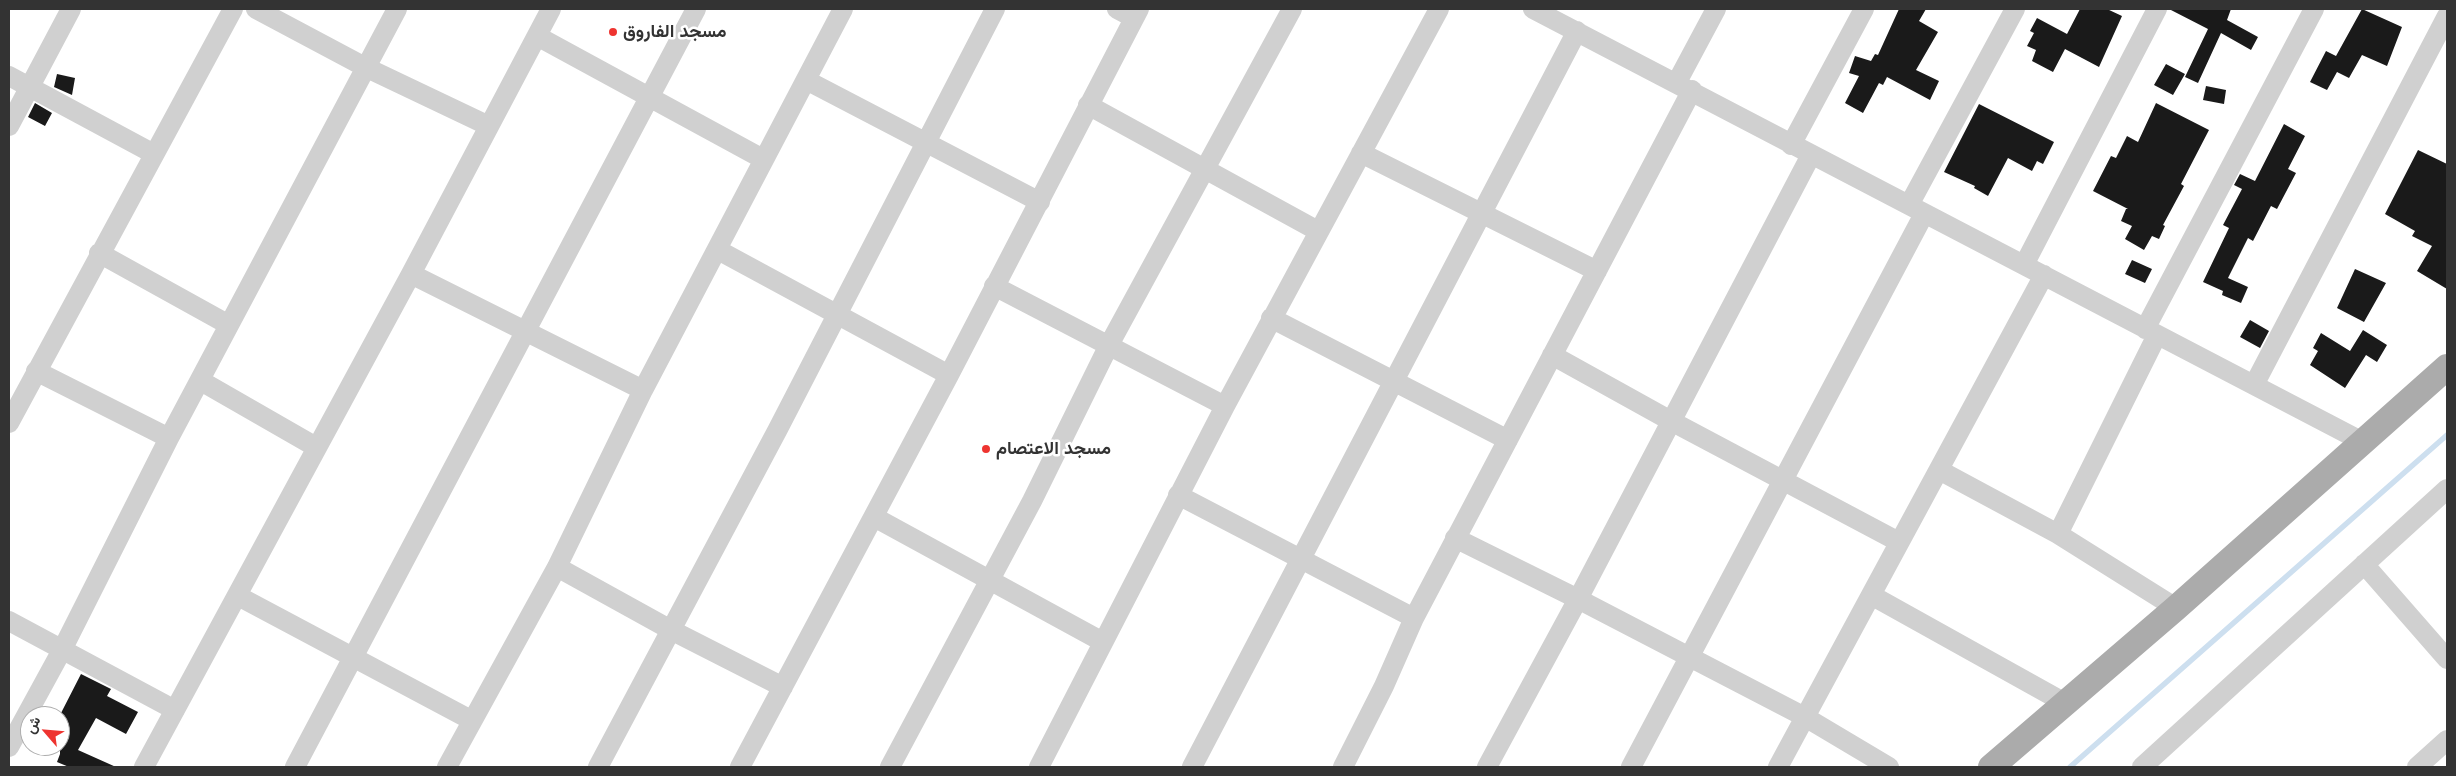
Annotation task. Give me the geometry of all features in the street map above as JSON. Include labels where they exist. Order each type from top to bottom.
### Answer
[{"type":"main road","points":[[1991,767],[2176,608],[2447,367]]},
{"type":"street","points":[[9,126],[71,9]]},
{"type":"street","points":[[9,423],[99,253],[233,9]]},
{"type":"street","points":[[256,9],[366,67],[489,126]]},
{"type":"street","points":[[9,747],[62,650],[169,438],[396,9]]},
{"type":"street","points":[[144,767],[411,274],[551,9]]},
{"type":"street","points":[[295,767],[696,9]]},
{"type":"street","points":[[447,767],[471,720],[557,567],[643,390],[843,9]]},
{"type":"street","points":[[598,767],[996,9]]},
{"type":"street","points":[[890,767],[988,580],[1032,501],[1110,345],[1292,9]]},
{"type":"street","points":[[1039,767],[1271,318],[1439,9]]},
{"type":"street","points":[[1533,9],[1684,86],[1791,145],[2363,442]]},
{"type":"street","points":[[1343,767],[1384,686],[1414,618],[1597,270],[1684,86],[1716,9]]},
{"type":"street","points":[[1791,145],[1864,9]]},
{"type":"street","points":[[1631,767],[1782,480],[2016,9]]},
{"type":"street","points":[[2024,265],[2158,9]]},
{"type":"street","points":[[2058,534],[2151,332],[2314,9]]},
{"type":"street","points":[[740,767],[1040,202],[1088,105],[1130,12]]},
{"type":"street","points":[[2254,385],[2447,16]]},
{"type":"street","points":[[1192,767],[1302,560],[1577,31]]},
{"type":"street","points":[[536,36],[763,159]]},
{"type":"street","points":[[9,76],[154,154]]},
{"type":"street","points":[[806,80],[1040,202]]},
{"type":"street","points":[[1088,105],[1318,232]]},
{"type":"street","points":[[1361,153],[1597,270]]},
{"type":"street","points":[[1487,767],[1578,599],[1811,155]]},
{"type":"street","points":[[718,250],[949,376]]},
{"type":"street","points":[[99,253],[229,325]]},
{"type":"street","points":[[411,274],[643,390]]},
{"type":"street","points":[[1778,767],[2044,275]]},
{"type":"street","points":[[994,286],[1225,406]]},
{"type":"street","points":[[1271,318],[1393,383],[1508,440]]},
{"type":"street","points":[[1552,355],[1671,421],[1899,542]]},
{"type":"street","points":[[36,371],[169,438]]},
{"type":"street","points":[[200,381],[316,447]]},
{"type":"street","points":[[1939,470],[2058,534],[2176,608]]},
{"type":"street","points":[[2142,767],[2447,489]]},
{"type":"street","points":[[1178,496],[1414,618]]},
{"type":"street","points":[[874,517],[1103,642]]},
{"type":"street","points":[[1456,538],[1578,599],[1805,718],[1889,767]]},
{"type":"street","points":[[2364,564],[2447,659]]},
{"type":"street","points":[[557,567],[671,630],[783,687]]},
{"type":"street","points":[[238,596],[471,720]]},
{"type":"street","points":[[1871,596],[2065,703]]},
{"type":"street","points":[[9,621],[175,710]]},
{"type":"street","points":[[2417,767],[2447,740]]},
{"type":"building","points":[[1899,9],[1926,9],[1919,21],[1938,32],[1916,70],[1939,81],[1930,100],[1887,77],[1883,85],[1879,83],[1863,113],[1845,103],[1859,76],[1849,73],[1855,56],[1871,61],[1875,54],[1878,55]]},
{"type":"building","points":[[2080,9],[2107,9],[2122,16],[2099,67],[2065,49],[2053,72],[2032,61],[2036,50],[2027,46],[2034,33],[2030,31],[2037,18],[2067,34]]},
{"type":"building","points":[[2169,9],[2231,9],[2227,20],[2258,37],[2251,50],[2221,33],[2198,83],[2185,77],[2208,29]]},
{"type":"building","points":[[2362,9],[2402,27],[2387,66],[2362,55],[2349,78],[2337,72],[2327,90],[2310,82],[2326,51],[2336,56]]},
{"type":"building","points":[[2166,64],[2185,74],[2173,95],[2154,85]]},
{"type":"building","points":[[57,74],[75,78],[72,95],[54,87]]},
{"type":"building","points":[[2206,86],[2226,90],[2224,104],[2203,100]]},
{"type":"building","points":[[35,103],[52,113],[45,126],[28,117]]},
{"type":"building","points":[[2156,103],[2209,130],[2181,184],[2184,186],[2163,225],[2165,226],[2159,239],[2152,236],[2144,250],[2125,239],[2132,226],[2121,221],[2126,209],[2128,209],[2093,191],[2111,156],[2116,158],[2127,136],[2138,142]]},
{"type":"building","points":[[1979,104],[2054,142],[2043,164],[2037,161],[2032,171],[2008,158],[1988,196],[1974,188],[1975,186],[1944,172]]},
{"type":"building","points":[[2284,124],[2305,136],[2288,169],[2296,173],[2277,209],[2271,206],[2253,241],[2248,238],[2228,278],[2248,287],[2241,303],[2222,295],[2223,291],[2203,282],[2229,228],[2223,225],[2242,189],[2234,185],[2240,174],[2255,181]]},
{"type":"building","points":[[2418,150],[2447,164],[2447,289],[2417,271],[2432,246],[2412,236],[2415,231],[2385,214]]},
{"type":"building","points":[[2132,260],[2152,269],[2145,283],[2125,274]]},
{"type":"building","points":[[2355,269],[2386,283],[2364,322],[2337,308]]},
{"type":"building","points":[[2250,320],[2269,331],[2260,348],[2240,337]]},
{"type":"building","points":[[2363,330],[2387,345],[2377,362],[2366,355],[2345,388],[2310,365],[2318,351],[2313,348],[2321,333],[2350,351]]},
{"type":"building","points":[[81,674],[111,689],[107,696],[138,712],[126,734],[96,718],[78,750],[116,767],[69,767],[57,762],[59,756],[70,756],[70,706],[65,706]]},
{"type":"waterway","points":[[2070,767],[2447,435]]},
{"type":"place","name":"مسجد الفاروق","points":[[613,32]]},
{"type":"place","name":"مسجد الاعتصام","points":[[986,449]]}]
